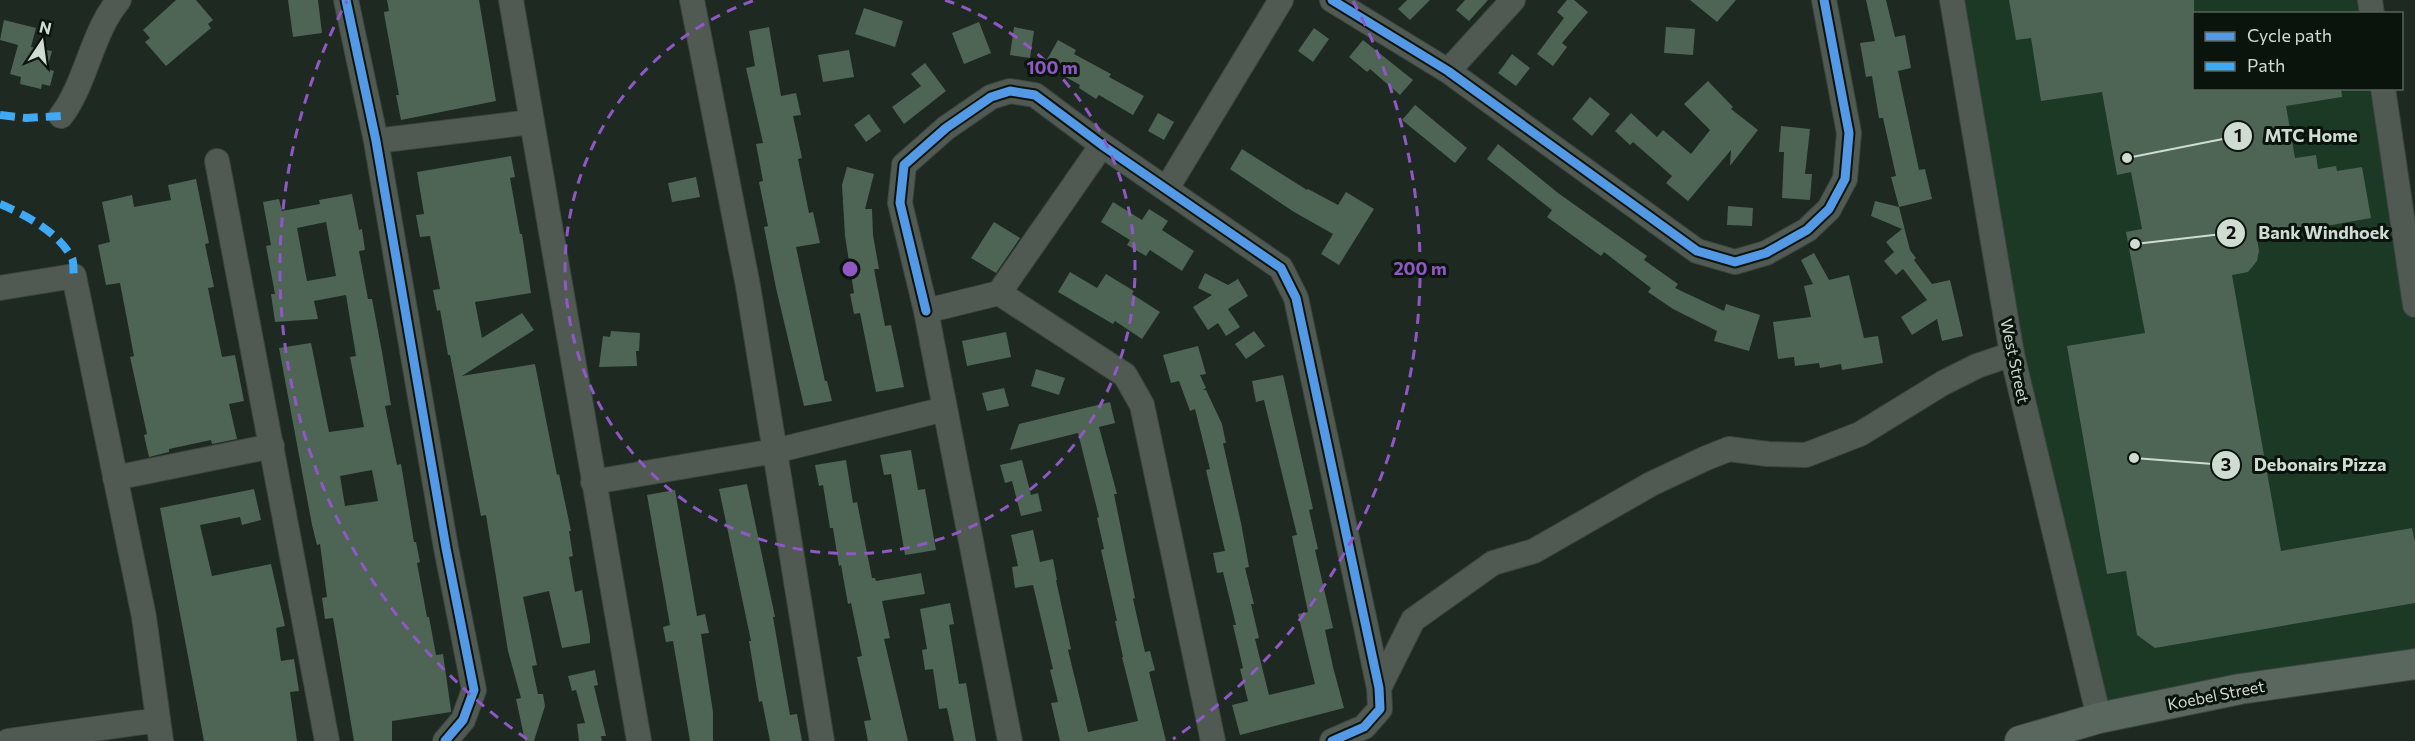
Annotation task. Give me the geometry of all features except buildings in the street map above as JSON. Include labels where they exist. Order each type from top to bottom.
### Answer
[{"type":"main road","name":"Koebel Street","points":[[2020,741],[2099,718],[2240,689],[2415,664]]},
{"type":"street","points":[[61,116],[69,105],[92,50],[119,0]]},
{"type":"street","points":[[346,0],[376,141],[446,548],[474,690],[463,720],[445,741]]},
{"type":"street","points":[[511,0],[639,741]]},
{"type":"street","points":[[692,0],[748,286],[822,741]]},
{"type":"street","points":[[1167,188],[1281,0]]},
{"type":"street","points":[[1332,0],[1448,71],[1697,251],[1736,262],[1766,254],[1808,230],[1829,209],[1845,179],[1849,133],[1824,0]]},
{"type":"street","points":[[1448,71],[1514,0]]},
{"type":"street","name":"West Street","points":[[1952,0],[2012,354],[2099,718]]},
{"type":"street","points":[[2383,90],[2415,305]]},
{"type":"street","points":[[1010,741],[926,311],[900,203],[904,165],[946,128],[991,97],[1010,91],[1035,95],[1102,145],[1281,267],[1296,298],[1379,688],[1380,709],[1364,727],[1332,741]]},
{"type":"street","points":[[376,141],[531,122]]},
{"type":"street","points":[[926,311],[999,293],[1102,145]]},
{"type":"street","points":[[217,161],[327,741]]},
{"type":"street","points":[[0,288],[74,276],[144,617],[160,730],[8,741]]},
{"type":"street","points":[[999,293],[1125,375],[1142,405],[1213,741]]},
{"type":"street","points":[[1379,688],[1413,620],[1493,563],[1533,550],[1651,484],[1704,459],[1730,449],[1768,454],[1806,454],[1860,434],[1943,382],[1977,366],[2012,354]]},
{"type":"street","points":[[593,482],[775,451],[945,409]]},
{"type":"street","points":[[115,478],[272,446]]},
{"type":"shaded area","points":[[1957,0],[2366,0],[2368,12],[2193,12],[2193,90],[2380,90],[2415,294],[2415,664],[2099,718],[2054,529]]},
{"type":"marked path","points":[[0,115],[26,118],[61,116]]},
{"type":"marked path","points":[[0,204],[31,219],[50,232],[72,258],[74,276]]},
{"type":"cycle path","points":[[346,0],[376,141],[446,548],[474,690],[463,720],[445,741]]},
{"type":"cycle path","points":[[1332,0],[1448,71],[1697,251],[1735,262],[1766,253],[1807,230],[1829,209],[1845,179],[1849,133],[1824,0]]},
{"type":"cycle path","points":[[926,311],[900,203],[904,165],[946,128],[991,97],[1010,91],[1035,95],[1102,145],[1281,268],[1296,298],[1379,688],[1380,709],[1364,727],[1332,741]]},
{"type":"place","name":"MTC Home","points":[[2127,158]]},
{"type":"place","name":"Bank Windhoek","points":[[2135,244]]},
{"type":"place","name":"Debonairs Pizza","points":[[2134,458]]}]
